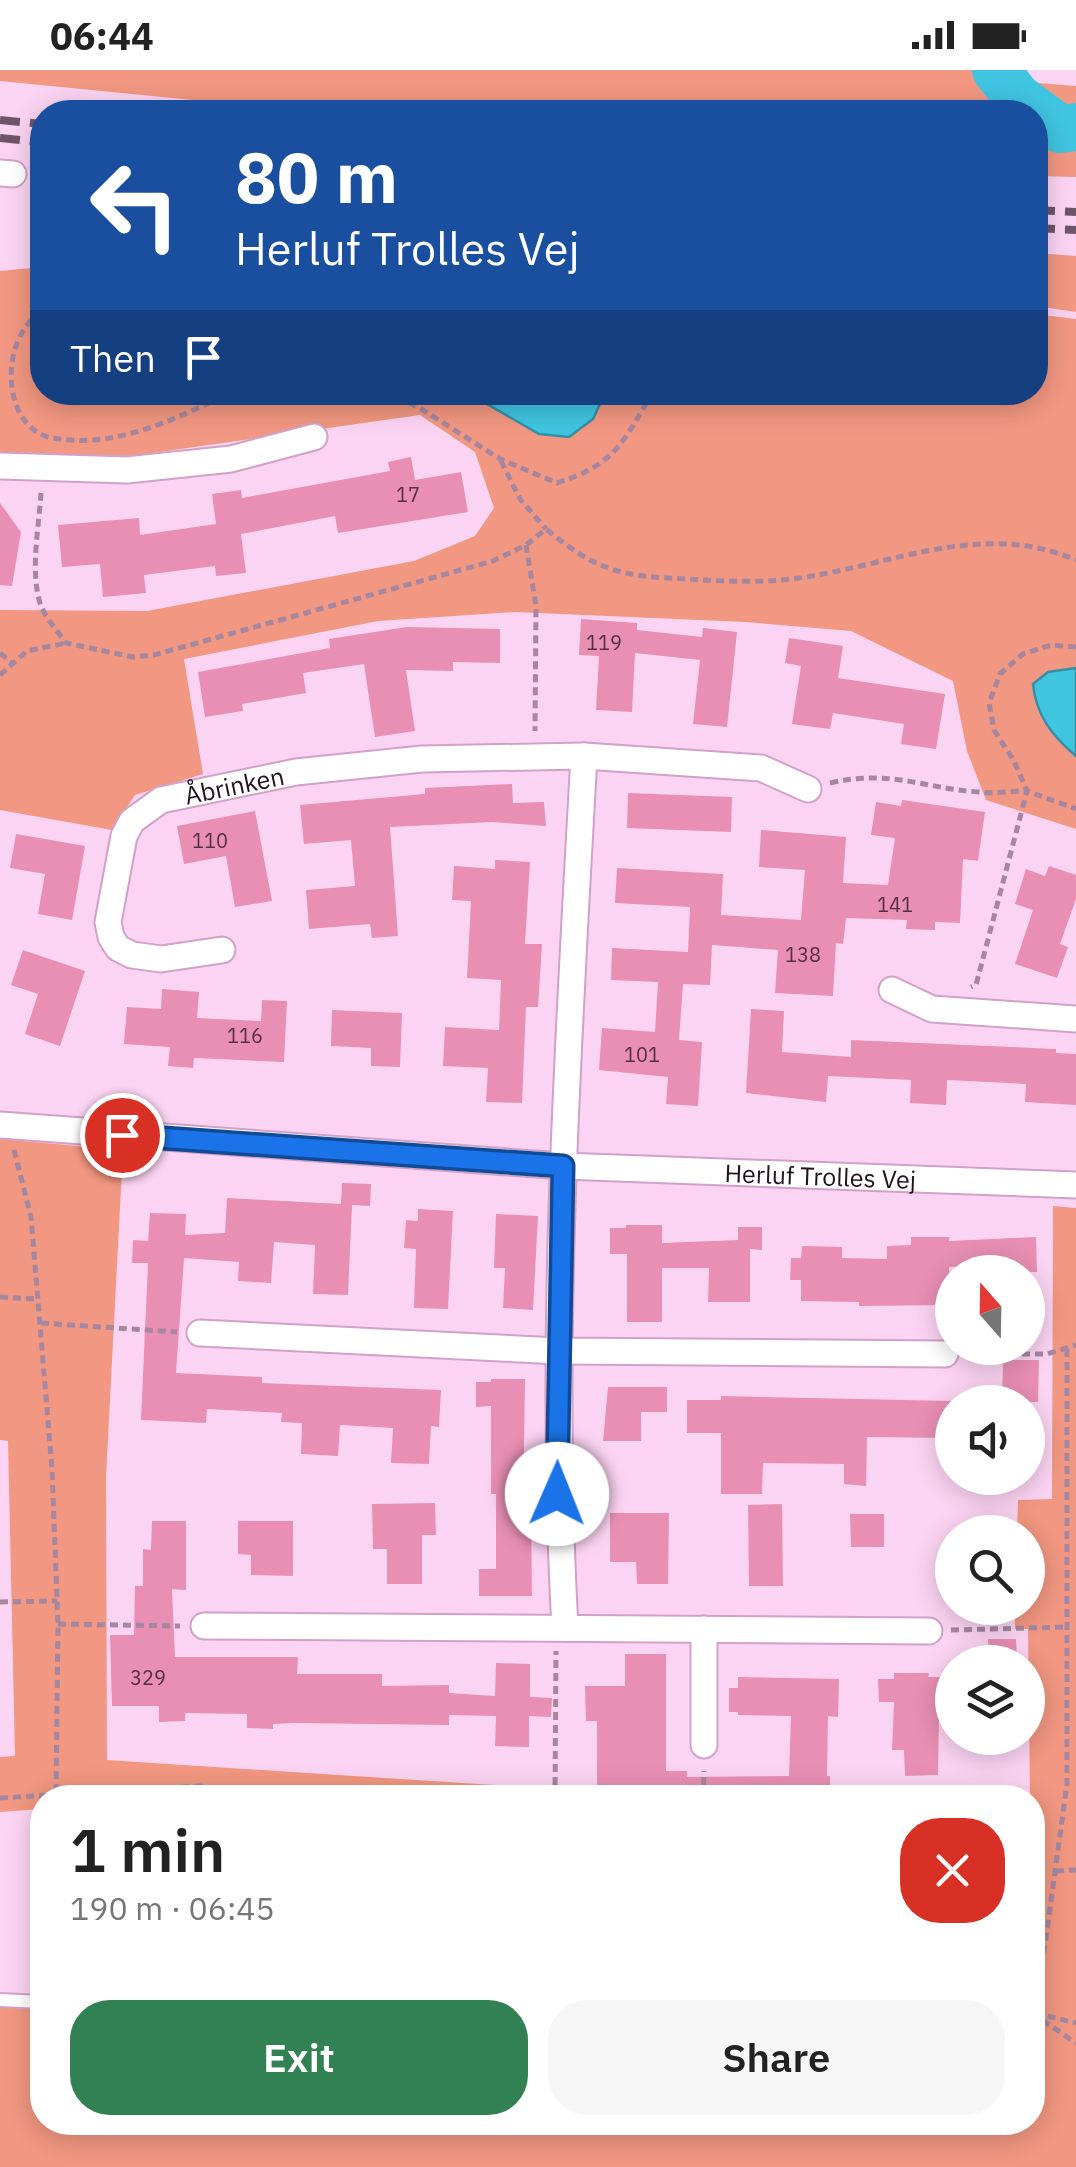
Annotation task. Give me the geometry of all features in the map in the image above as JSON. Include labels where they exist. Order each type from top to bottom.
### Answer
[{"type":"street","points":[[0,466],[127,470],[232,459],[314,437]]},
{"type":"street","points":[[565,1628],[557,1494],[558,1351],[563,1166],[584,756]]},
{"type":"street","name":"Åbrinken","points":[[222,950],[160,960],[132,955],[118,948],[111,937],[108,922],[124,836],[132,821],[146,809],[180,795],[296,772],[422,759],[584,756],[761,768],[808,789]]},
{"type":"street","points":[[892,990],[932,1009],[1076,1019]]},
{"type":"street","name":"Herluf Trolles Vej","points":[[4,1126],[563,1166],[1076,1185]]},
{"type":"street","points":[[200,1333],[558,1351],[935,1354]]},
{"type":"street","points":[[204,1626],[929,1631]]},
{"type":"street","points":[[704,1629],[704,1744]]},
{"type":"lane","points":[[0,2000],[30,2001]]},
{"type":"path","points":[[30,321],[8,346],[2,382],[15,416],[46,436],[96,439],[153,429],[204,405]]},
{"type":"path","points":[[414,405],[500,459],[556,483],[592,472],[623,442],[644,405]]},
{"type":"path","points":[[500,459],[520,499],[546,529],[601,568],[633,576],[737,582],[792,578],[924,550],[982,543],[1018,542],[1049,548],[1076,560]]},
{"type":"path","points":[[42,469],[37,575],[40,602],[66,642]]},
{"type":"path","points":[[0,675],[27,651],[66,642],[134,657],[154,654],[493,561],[526,545],[546,529]]},
{"type":"path","points":[[526,545],[536,606],[534,757]]},
{"type":"path","points":[[932,1009],[976,985],[1026,791],[1014,761],[994,730],[989,702],[1000,674],[1022,654],[1051,645],[1076,647]]},
{"type":"path","points":[[0,652],[12,663]]},
{"type":"path","points":[[808,789],[862,776],[908,779],[980,792],[1026,791],[1076,810]]},
{"type":"path","points":[[4,1126],[31,1217],[52,1469],[58,1624],[56,1785]]},
{"type":"path","points":[[0,1297],[37,1298]]},
{"type":"path","points":[[40,1323],[200,1333]]},
{"type":"path","points":[[1045,1354],[1076,1345]]},
{"type":"path","points":[[1045,1931],[1068,1784],[1068,1626],[1072,1609],[1068,1348]]},
{"type":"path","points":[[0,1602],[57,1602]]},
{"type":"path","points":[[58,1624],[204,1626]]},
{"type":"path","points":[[929,1631],[1068,1626]]},
{"type":"path","points":[[555,1785],[556,1642],[565,1628]]},
{"type":"path","points":[[0,1798],[30,1796]]},
{"type":"path","points":[[1056,1870],[1076,1870]]},
{"type":"path","points":[[1045,2016],[1076,2023]]},
{"type":"path","points":[[1045,2022],[1076,2043]]},
{"type":"shaded area","points":[[0,70],[992,70],[1002,80],[1076,86],[1076,177],[1048,176],[1048,100],[192,100],[0,81]]},
{"type":"shaded area","points":[[1048,254],[1076,256],[1076,312],[1048,308]]},
{"type":"shaded area","points":[[30,268],[30,405],[1048,405],[1048,316],[1076,319],[1076,829],[986,800],[967,751],[953,681],[851,631],[745,622],[515,612],[378,621],[184,659],[203,774],[135,795],[112,830],[0,810],[0,610],[147,611],[414,561],[475,536],[494,508],[475,452],[420,415],[131,456],[0,454],[0,271]]},
{"type":"shaded area","points":[[0,1139],[123,1150],[106,1477],[107,1760],[493,1785],[30,1785],[30,1810],[0,1812],[0,1757],[15,1756],[8,1441],[0,1440]]},
{"type":"shaded area","points":[[1053,1206],[1076,1208],[1076,2167],[0,2167],[0,2006],[30,2008],[30,2135],[1045,2135],[1045,1785],[1030,1785],[1030,1755],[1045,1755],[1045,1645],[1028,1645],[1028,1629],[1015,1629],[1015,1625],[1045,1625],[1045,1515],[1018,1515],[1018,1500],[1052,1499]]},
{"type":"water","points":[[489,405],[599,405],[593,419],[569,437],[539,434]]},
{"type":"water","points":[[1076,668],[1076,756],[1047,724],[1033,684],[1048,672]]},
{"type":"building","points":[[411,457],[415,480],[461,472],[468,512],[338,533],[335,516],[241,534],[246,573],[216,576],[215,566],[144,575],[146,593],[103,597],[100,564],[62,567],[58,525],[139,518],[140,535],[216,524],[212,494],[241,490],[242,498],[390,471],[388,462]]},
{"type":"building","points":[[0,503],[21,532],[12,586],[0,585]]},
{"type":"building","points":[[581,619],[637,623],[637,630],[702,637],[703,628],[737,632],[727,727],[693,724],[700,660],[635,653],[632,712],[596,710],[599,656],[579,655]]},
{"type":"building","points":[[407,627],[500,629],[500,663],[453,662],[453,671],[406,670],[415,731],[375,737],[364,664],[303,673],[306,693],[242,704],[243,711],[205,717],[198,672],[330,648],[329,639]]},
{"type":"building","points":[[789,638],[843,646],[838,678],[945,694],[936,749],[901,744],[904,724],[833,713],[830,729],[792,724],[801,666],[785,663]]},
{"type":"building","points":[[512,784],[513,803],[544,802],[546,826],[493,822],[390,827],[398,936],[372,938],[370,924],[309,929],[306,890],[355,886],[351,840],[304,844],[300,805],[425,794],[425,788]]},
{"type":"building","points":[[628,793],[732,797],[731,832],[627,828]]},
{"type":"building","points":[[902,800],[985,812],[978,861],[963,859],[960,923],[935,922],[935,930],[906,929],[907,920],[846,918],[843,944],[836,943],[833,996],[775,993],[778,950],[712,945],[710,985],[683,984],[679,1040],[702,1042],[698,1106],[666,1104],[668,1077],[599,1070],[602,1028],[655,1032],[658,982],[611,980],[612,948],[688,952],[690,907],[615,903],[617,868],[723,874],[721,915],[801,920],[805,870],[759,867],[761,830],[846,837],[843,883],[888,885],[895,838],[871,835],[876,802],[901,806]]},
{"type":"building","points":[[255,811],[272,901],[235,907],[226,856],[184,864],[177,826]]},
{"type":"building","points":[[16,834],[85,846],[72,920],[38,914],[45,874],[10,868]]},
{"type":"building","points":[[495,860],[530,862],[525,944],[542,944],[538,1007],[526,1007],[522,1103],[486,1102],[488,1068],[443,1066],[445,1027],[499,1030],[501,980],[467,978],[471,901],[452,900],[454,866],[495,869]]},
{"type":"building","points":[[1049,866],[1076,875],[1076,899],[1060,944],[1068,947],[1057,978],[1015,964],[1033,910],[1015,904],[1026,869],[1045,876]]},
{"type":"building","points":[[23,950],[85,971],[60,1046],[25,1034],[38,994],[11,985]]},
{"type":"building","points":[[162,989],[199,992],[197,1018],[261,1021],[262,1000],[287,1001],[284,1062],[194,1058],[193,1068],[168,1066],[170,1047],[124,1044],[127,1007],[161,1009]]},
{"type":"building","points":[[751,1009],[784,1011],[782,1052],[851,1057],[851,1040],[1056,1049],[1056,1053],[1076,1054],[1076,1105],[1025,1102],[1026,1084],[947,1080],[946,1105],[910,1103],[911,1080],[828,1076],[826,1102],[746,1093]]},
{"type":"building","points":[[332,1010],[402,1013],[400,1067],[371,1066],[371,1048],[331,1046]]},
{"type":"building","points":[[342,1183],[371,1184],[370,1206],[352,1205],[348,1295],[313,1294],[315,1245],[274,1242],[271,1283],[238,1281],[239,1262],[184,1258],[176,1373],[262,1377],[262,1383],[441,1390],[439,1427],[431,1426],[429,1464],[391,1463],[393,1428],[340,1425],[338,1456],[301,1454],[302,1423],[281,1422],[282,1413],[207,1409],[206,1423],[141,1420],[148,1263],[132,1263],[133,1240],[148,1241],[150,1213],[186,1214],[185,1235],[225,1233],[227,1198],[341,1204]]},
{"type":"building","points":[[418,1209],[453,1211],[448,1309],[414,1308],[416,1249],[404,1248],[406,1220],[418,1221]]},
{"type":"building","points":[[496,1214],[538,1216],[533,1310],[503,1308],[505,1268],[494,1268]]},
{"type":"building","points":[[662,1225],[662,1243],[738,1240],[738,1227],[762,1227],[762,1250],[750,1249],[750,1302],[708,1302],[709,1268],[662,1268],[662,1322],[627,1322],[627,1254],[610,1254],[610,1228]]},
{"type":"building","points":[[911,1237],[949,1237],[949,1241],[1036,1237],[1037,1255],[935,1255],[935,1305],[859,1306],[859,1302],[801,1301],[801,1280],[790,1280],[791,1258],[801,1258],[802,1246],[842,1247],[842,1258],[887,1259],[887,1246],[911,1245]]},
{"type":"building","points":[[1003,1365],[1039,1365],[1038,1385],[1002,1385]]},
{"type":"building","points":[[525,1379],[523,1509],[531,1509],[532,1596],[479,1596],[479,1569],[496,1569],[491,1406],[476,1407],[476,1382]]},
{"type":"building","points":[[608,1387],[667,1387],[667,1412],[641,1412],[641,1441],[603,1441]]},
{"type":"building","points":[[721,1396],[935,1401],[935,1438],[867,1437],[866,1486],[844,1484],[844,1464],[763,1463],[762,1494],[721,1494],[721,1433],[687,1433],[687,1400],[721,1400]]},
{"type":"building","points":[[435,1503],[436,1535],[422,1535],[422,1584],[387,1584],[387,1549],[373,1549],[372,1504]]},
{"type":"building","points":[[782,1504],[783,1586],[749,1586],[748,1505]]},
{"type":"building","points":[[610,1513],[669,1513],[668,1584],[637,1584],[636,1562],[610,1562]]},
{"type":"building","points":[[850,1514],[884,1514],[884,1547],[851,1547]]},
{"type":"building","points":[[152,1521],[186,1521],[186,1590],[172,1589],[175,1657],[298,1657],[297,1674],[382,1674],[382,1686],[449,1685],[449,1693],[495,1696],[496,1663],[530,1664],[530,1697],[552,1698],[551,1717],[529,1716],[529,1747],[495,1746],[496,1716],[449,1715],[449,1725],[295,1723],[273,1724],[273,1729],[247,1728],[247,1714],[185,1713],[185,1721],[159,1722],[159,1706],[112,1706],[110,1635],[134,1635],[135,1586],[143,1586],[143,1549],[151,1550]]},
{"type":"building","points":[[238,1521],[293,1521],[293,1576],[251,1575],[251,1555],[238,1554]]},
{"type":"building","points":[[988,1639],[1016,1639],[1016,1645],[988,1645]]},
{"type":"building","points":[[625,1654],[666,1654],[666,1771],[687,1771],[687,1777],[789,1776],[791,1716],[729,1712],[729,1688],[738,1688],[738,1677],[839,1679],[838,1717],[828,1716],[830,1785],[597,1785],[597,1721],[586,1721],[585,1686],[625,1686]]},
{"type":"building","points":[[894,1673],[929,1673],[928,1677],[935,1677],[938,1775],[905,1776],[904,1750],[892,1750],[894,1702],[879,1702],[878,1679],[894,1679]]},
{"type":"waterway","points":[[996,70],[1021,100]]},
{"type":"waterway","points":[[1048,120],[1060,129],[1076,127]]},
{"type":"railway","points":[[0,120],[30,123]]},
{"type":"railway","points":[[0,138],[30,141]]},
{"type":"railway","points":[[1048,211],[1076,212]]},
{"type":"railway","points":[[1048,229],[1076,230]]},
{"type":"route","points":[[122,1135],[563,1166],[557,1494]]}]
